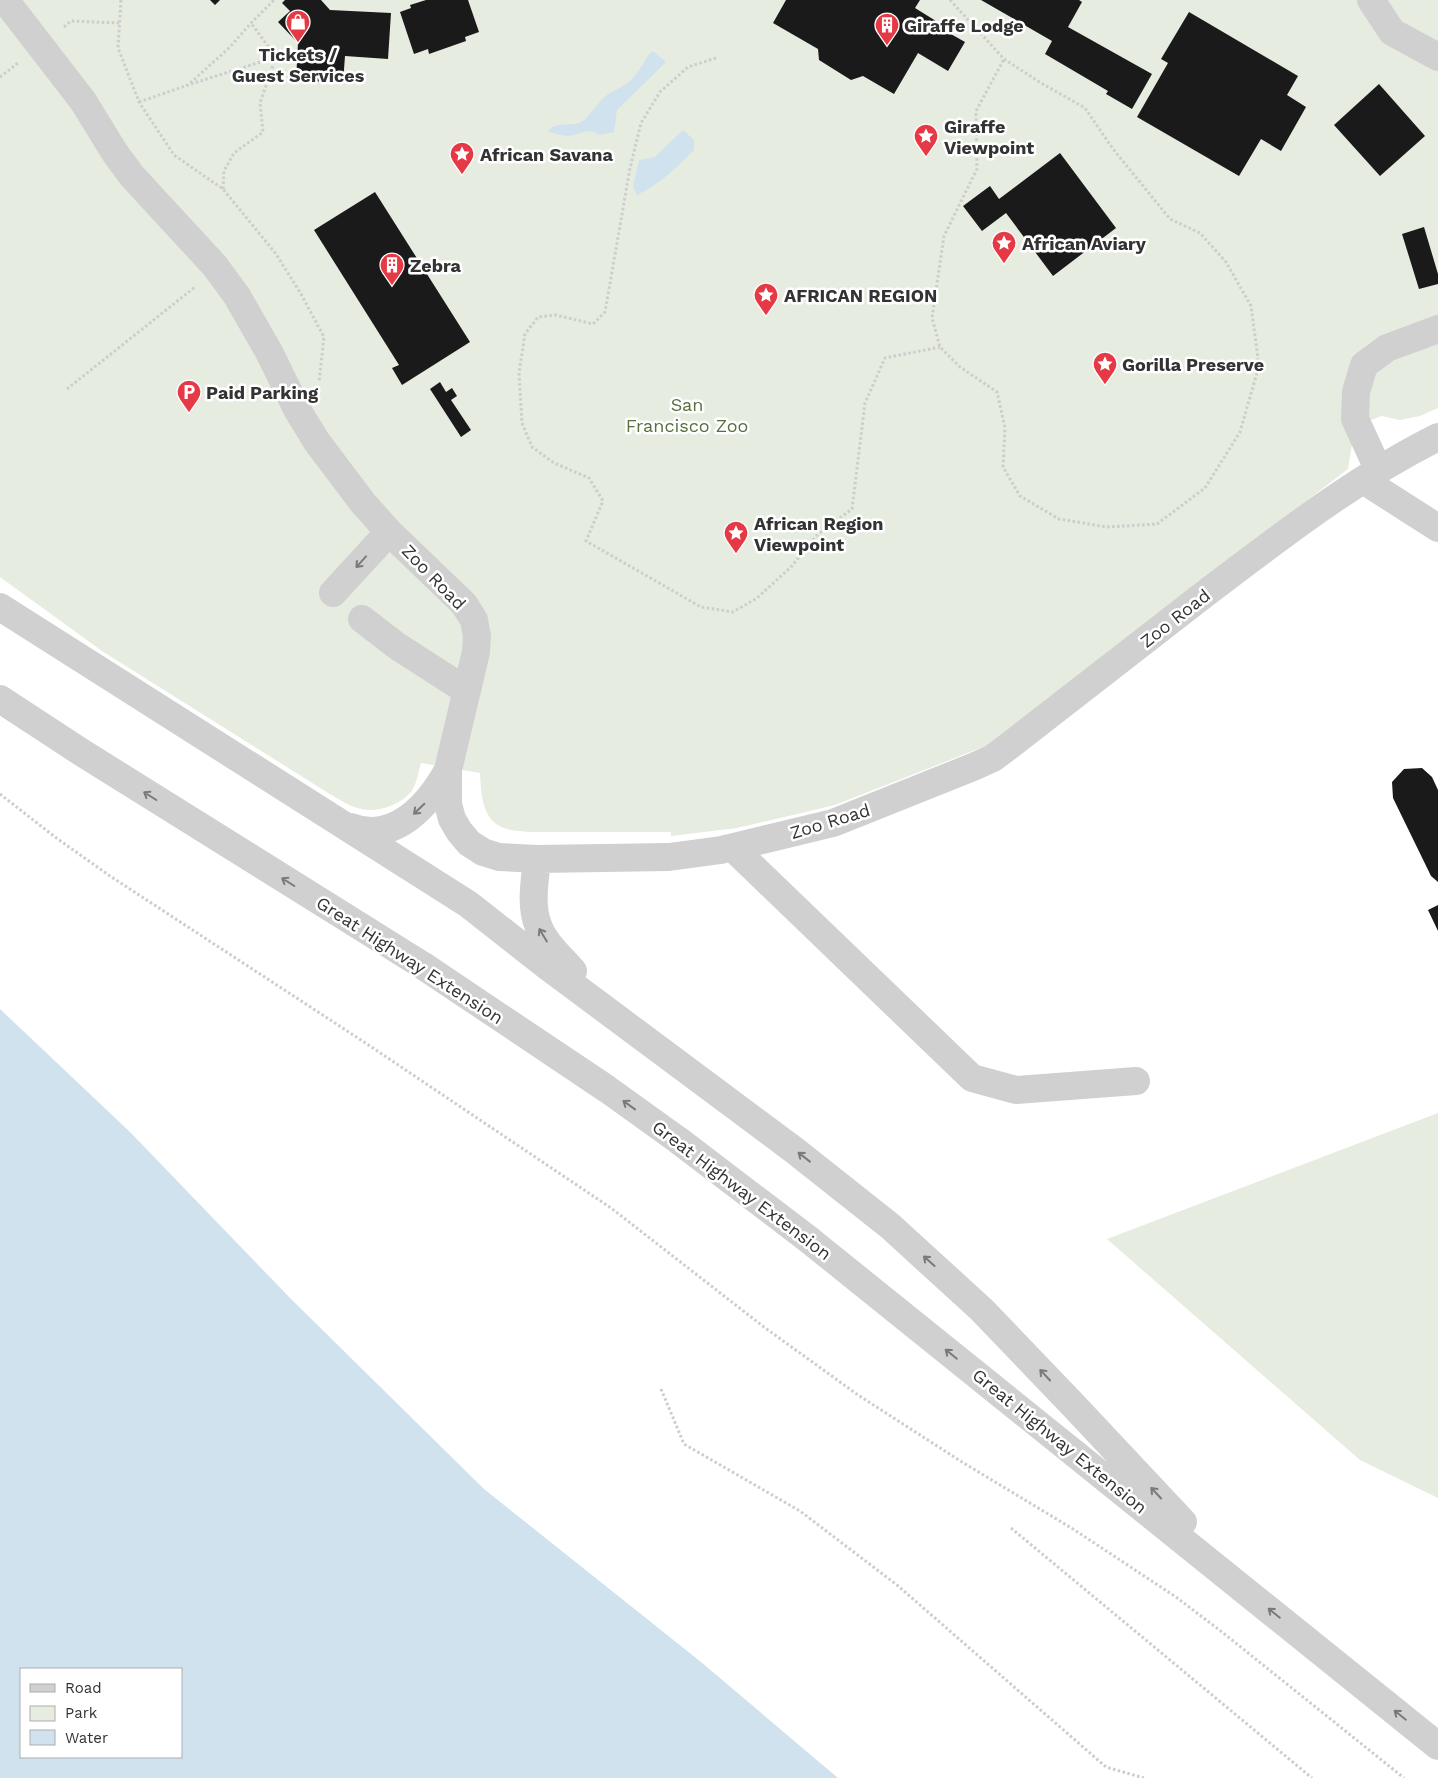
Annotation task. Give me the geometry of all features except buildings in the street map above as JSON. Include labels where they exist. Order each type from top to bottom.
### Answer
[{"type":"street","name":"Zoo Road","points":[[5,0],[83,100],[132,176],[215,266],[237,296],[298,410],[318,442],[363,503],[389,532],[454,593],[474,620],[477,636],[476,652],[448,770],[448,804],[452,819],[470,843],[483,852],[499,857],[537,860],[669,857],[733,848],[833,823],[993,758],[1312,514],[1415,448],[1438,437]]},
{"type":"street","points":[[1370,0],[1392,32],[1438,57]]},
{"type":"street","points":[[1438,329],[1388,348],[1364,365],[1356,392],[1355,419],[1371,475],[1438,528]]},
{"type":"street","points":[[334,593],[389,532]]},
{"type":"street","points":[[0,607],[468,904],[495,923],[547,966],[822,1172],[890,1226],[950,1279],[1014,1342],[1248,1593]]},
{"type":"street","points":[[362,619],[397,646],[467,691]]},
{"type":"street","name":"Great Highway Extension","points":[[0,699],[81,752],[422,965],[607,1089],[678,1140],[808,1240],[1438,1746]]},
{"type":"street","points":[[339,821],[367,832],[392,827],[407,820],[419,810],[440,785],[448,770]]},
{"type":"street","points":[[733,848],[972,1078],[1016,1090],[1136,1081]]},
{"type":"street","points":[[537,860],[534,894],[538,925],[554,950],[609,1011]]},
{"type":"path","points":[[122,0],[118,48],[139,102],[174,155],[223,189],[276,254],[301,294],[324,337],[317,390]]},
{"type":"path","points":[[188,85],[230,47],[274,0]]},
{"type":"path","points":[[950,0],[1004,59],[1085,108],[1113,149],[1170,219],[1200,232],[1226,262],[1251,306],[1259,366],[1240,432],[1205,488],[1157,524],[1107,527],[1059,519],[1020,496],[1003,467],[1005,428],[997,392],[960,367],[940,347],[932,318],[944,236],[977,169],[976,112],[1004,59]]},
{"type":"path","points":[[71,21],[119,23]]},
{"type":"path","points":[[251,23],[276,57]]},
{"type":"path","points":[[139,102],[276,57]]},
{"type":"path","points":[[223,189],[224,170],[234,153],[262,132],[260,103],[276,57]]},
{"type":"path","points":[[716,58],[688,67],[660,92],[641,123],[630,168],[605,312],[593,324],[556,315],[538,317],[525,334],[519,373],[522,423],[532,447],[554,463],[589,478],[603,501],[586,541],[701,607],[733,612],[757,598],[791,567],[818,534],[852,509],[865,403],[885,358],[940,347]]},
{"type":"path","points":[[67,389],[203,281],[215,266]]},
{"type":"path","points":[[0,794],[55,837],[165,912],[372,1047],[587,1192],[660,1244],[764,1326],[858,1395],[962,1462],[1074,1529],[1176,1598],[1229,1637],[1404,1778]]},
{"type":"path","points":[[661,1389],[684,1444],[800,1511],[890,1579],[1106,1768],[1144,1778]]},
{"type":"path","points":[[1011,1528],[1312,1778]]},
{"type":"green space","name":"San Francisco Zoo","points":[[0,0],[1438,0],[1438,408],[1420,416],[1400,420],[1382,416],[1355,426],[1348,469],[988,745],[835,805],[737,828],[671,836],[671,832],[528,832],[504,828],[491,819],[482,798],[480,773],[421,763],[413,789],[401,801],[381,809],[367,810],[357,808],[333,796],[102,651],[0,577]]},
{"type":"green space","points":[[1438,1113],[1438,1498],[1360,1460],[1107,1239]]},
{"type":"water","points":[[653,51],[666,62],[617,110],[614,132],[599,135],[595,132],[587,131],[568,136],[547,131],[556,126],[583,121],[607,95],[630,81]]},
{"type":"water","points":[[683,130],[694,140],[694,150],[675,169],[637,195],[633,187],[639,160],[655,157]]},
{"type":"water","points":[[0,1009],[131,1133],[291,1299],[484,1489],[701,1662],[838,1778],[0,1778]]},
{"type":"place","name":"Tickets / Guest Services","points":[[298,43]]},
{"type":"place","name":"Giraffe Lodge","points":[[887,46]]},
{"type":"place","name":"Giraffe Viewpoint","points":[[926,157]]},
{"type":"place","name":"African Savana","points":[[462,175]]},
{"type":"place","name":"African Aviary","points":[[1004,264]]},
{"type":"place","name":"Zebra","points":[[392,286]]},
{"type":"place","name":"AFRICAN REGION","points":[[766,316]]},
{"type":"place","name":"Gorilla Preserve","points":[[1105,385]]},
{"type":"place","name":"Paid Parking","points":[[189,413]]},
{"type":"place","name":"African Region Viewpoint","points":[[736,554]]}]
